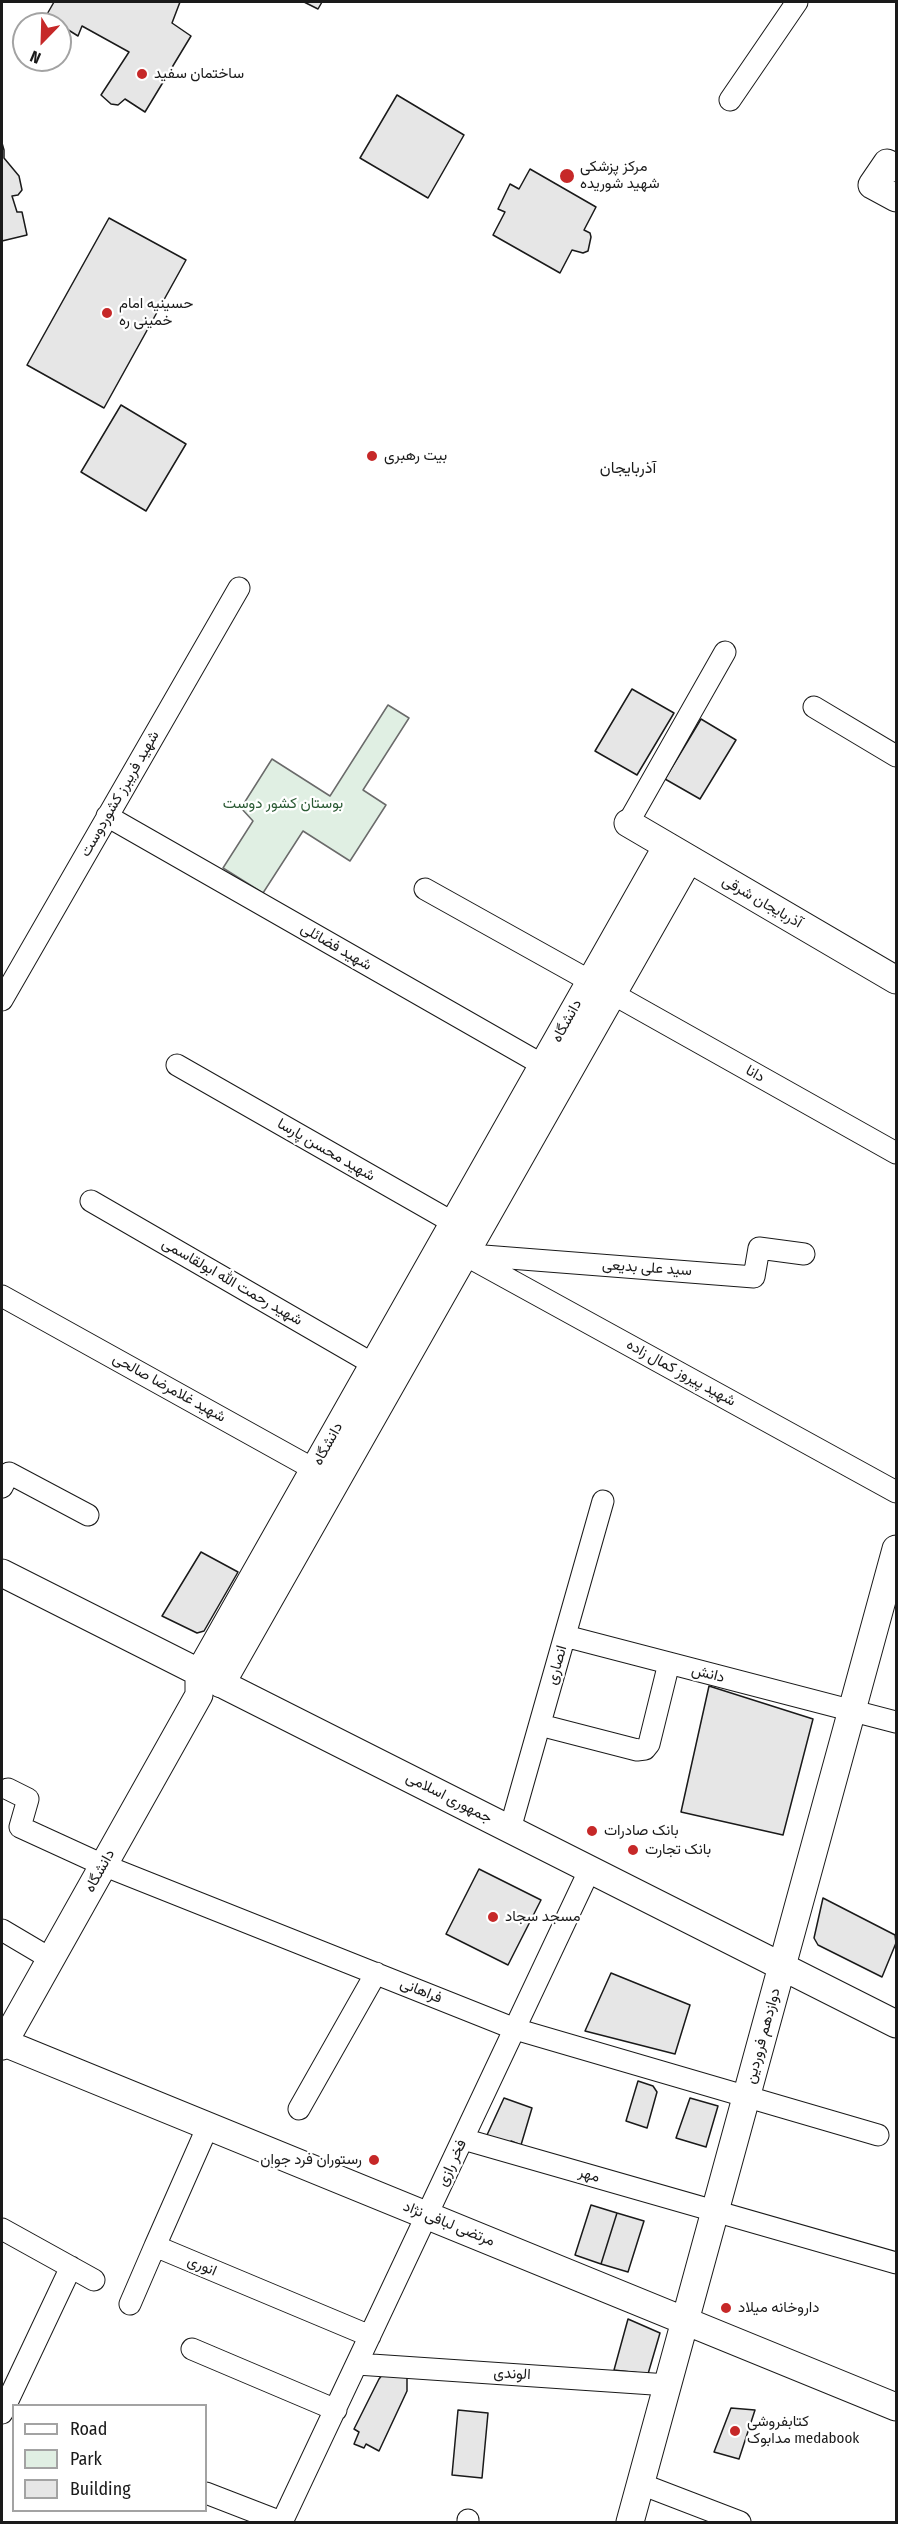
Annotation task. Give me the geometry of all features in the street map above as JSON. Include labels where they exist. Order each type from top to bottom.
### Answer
[{"type":"main road","points":[[888,166],[897,198]]},
{"type":"main road","name":"آذربایجان شرقی","points":[[628,823],[897,980]]},
{"type":"main road","name":"دانشگاه","points":[[2,2043],[678,852]]},
{"type":"main road","name":"دوازدهم فروردین","points":[[630,2523],[897,1549]]},
{"type":"main road","name":"جمهوری اسلامی","points":[[2,1573],[897,2024]]},
{"type":"main road","name":"مرتضی لبافی نژاد","points":[[2,2043],[897,2408]]},
{"type":"street","points":[[730,100],[797,2]]},
{"type":"street","name":"شهید فریبرز کشوردوست","points":[[2,1000],[239,588]]},
{"type":"street","points":[[628,823],[725,652]]},
{"type":"street","points":[[814,707],[897,756]]},
{"type":"street","name":"شهید فضائلی","points":[[107,816],[554,1071]]},
{"type":"street","name":"دانا","points":[[425,889],[897,1153]]},
{"type":"street","name":"شهید محسن پارسا","points":[[177,1065],[459,1239]]},
{"type":"street","name":"شهید رحمت الله ابولقاسمی","points":[[91,1201],[386,1368]]},
{"type":"street","name":"سید علی بدیعی","points":[[459,1239],[754,1277],[759,1248],[804,1254]]},
{"type":"street","name":"شهید پیروز کمال زاده","points":[[459,1239],[897,1492]]},
{"type":"street","name":"شهید غلامرضا صالحی","points":[[2,1296],[325,1475]]},
{"type":"street","points":[[2,1486],[9,1473],[88,1515]]},
{"type":"street","name":"انصاری","points":[[510,1829],[603,1501]]},
{"type":"street","name":"دانش","points":[[565,1636],[897,1722]]},
{"type":"street","points":[[540,1725],[637,1750],[645,1749],[650,1744],[669,1663]]},
{"type":"street","name":"فراهانی","points":[[8,1789],[28,1799],[20,1827],[104,1865],[515,2029],[878,2135]]},
{"type":"street","name":"فخر رازی","points":[[281,2523],[590,1869]]},
{"type":"street","points":[[2,1930],[51,1959]]},
{"type":"street","points":[[299,2109],[376,1973]]},
{"type":"street","points":[[130,2304],[208,2126]]},
{"type":"street","name":"مهر","points":[[463,2139],[897,2263]]},
{"type":"street","points":[[2,2229],[94,2280]]},
{"type":"street","name":"انوری","points":[[155,2246],[370,2336]]},
{"type":"street","points":[[2,2413],[71,2267]]},
{"type":"street","points":[[192,2349],[336,2410]]},
{"type":"street","name":"الوندی","points":[[357,2364],[668,2385]]},
{"type":"street","points":[[640,2484],[740,2523]]},
{"type":"street","points":[[207,2493],[281,2523]]},
{"type":"green space","name":"بوستان کشور دوست","points":[[388,705],[409,718],[363,790],[386,805],[350,861],[303,831],[263,893],[223,868],[253,821],[241,808],[272,759],[330,796]]},
{"type":"building","name":"ساختمان سفید","points":[[54,2],[180,2],[172,23],[191,36],[145,112],[125,99],[118,105],[111,104],[101,95],[129,52],[82,26],[78,36],[72,32],[72,12],[48,12]]},
{"type":"building","points":[[304,2],[322,2],[318,9]]},
{"type":"building","points":[[397,95],[464,135],[428,198],[360,158]]},
{"type":"building","points":[[2,143],[4,158],[19,176],[22,190],[18,195],[12,196],[17,212],[22,212],[27,235],[2,241]]},
{"type":"building","points":[[530,169],[596,207],[584,230],[590,233],[591,237],[588,251],[583,253],[572,250],[560,273],[493,235],[505,212],[498,209],[510,184],[519,189]]},
{"type":"building","name":"حسینیه امام خمینی ره","points":[[109,218],[186,260],[104,408],[27,365]]},
{"type":"building","points":[[121,405],[186,444],[146,511],[81,472]]},
{"type":"building","points":[[632,689],[674,713],[637,775],[595,751]]},
{"type":"building","points":[[701,719],[736,740],[700,799],[665,779]]},
{"type":"building","points":[[201,1552],[238,1572],[204,1631],[197,1633],[162,1616]]},
{"type":"building","points":[[709,1686],[813,1719],[783,1835],[681,1812]]},
{"type":"building","name":"مسجد سجاد","points":[[479,1869],[541,1900],[508,1965],[446,1934]]},
{"type":"building","points":[[823,1898],[895,1935],[896,1943],[882,1977],[818,1945],[814,1938]]},
{"type":"building","points":[[611,1973],[690,2005],[675,2054],[585,2031]]},
{"type":"building","points":[[638,2081],[653,2086],[657,2092],[647,2128],[626,2121]]},
{"type":"building","points":[[504,2098],[532,2108],[521,2145],[511,2141],[510,2145],[490,2139],[487,2135]]},
{"type":"building","points":[[690,2098],[718,2106],[706,2147],[676,2138]]},
{"type":"building","points":[[591,2205],[617,2213],[601,2264],[575,2255]]},
{"type":"building","points":[[617,2213],[644,2221],[628,2272],[601,2264]]},
{"type":"building","points":[[628,2319],[660,2333],[648,2374],[614,2370]]},
{"type":"building","points":[[386,2370],[407,2374],[407,2391],[379,2451],[366,2444],[364,2448],[354,2444],[359,2432],[354,2429],[379,2379]]},
{"type":"building","name":"کتابفروشی مدابوک medabook","points":[[731,2408],[755,2410],[739,2459],[714,2452]]},
{"type":"building","points":[[458,2410],[488,2413],[482,2478],[452,2475]]},
{"type":"place","name":"ساختمان سفید","points":[[142,74]]},
{"type":"place","name":"مرکز پزشکی شهید شوریده","points":[[567,176]]},
{"type":"place","name":"حسینیه امام خمینی ره","points":[[107,313]]},
{"type":"place","name":"بیت رهبری","points":[[372,456]]},
{"type":"place","name":"بانک صادرات","points":[[592,1831]]},
{"type":"place","name":"بانک تجارت","points":[[633,1850]]},
{"type":"place","name":"مسجد سجاد","points":[[493,1917]]},
{"type":"place","name":"رستوران فرد جوان","points":[[374,2160]]},
{"type":"place","name":"داروخانه میلاد","points":[[726,2308]]},
{"type":"place","name":"کتابفروشی مدابوک medabook","points":[[735,2431]]},
{"type":"district","name":"آذربایجان","points":[[628,469]]}]
